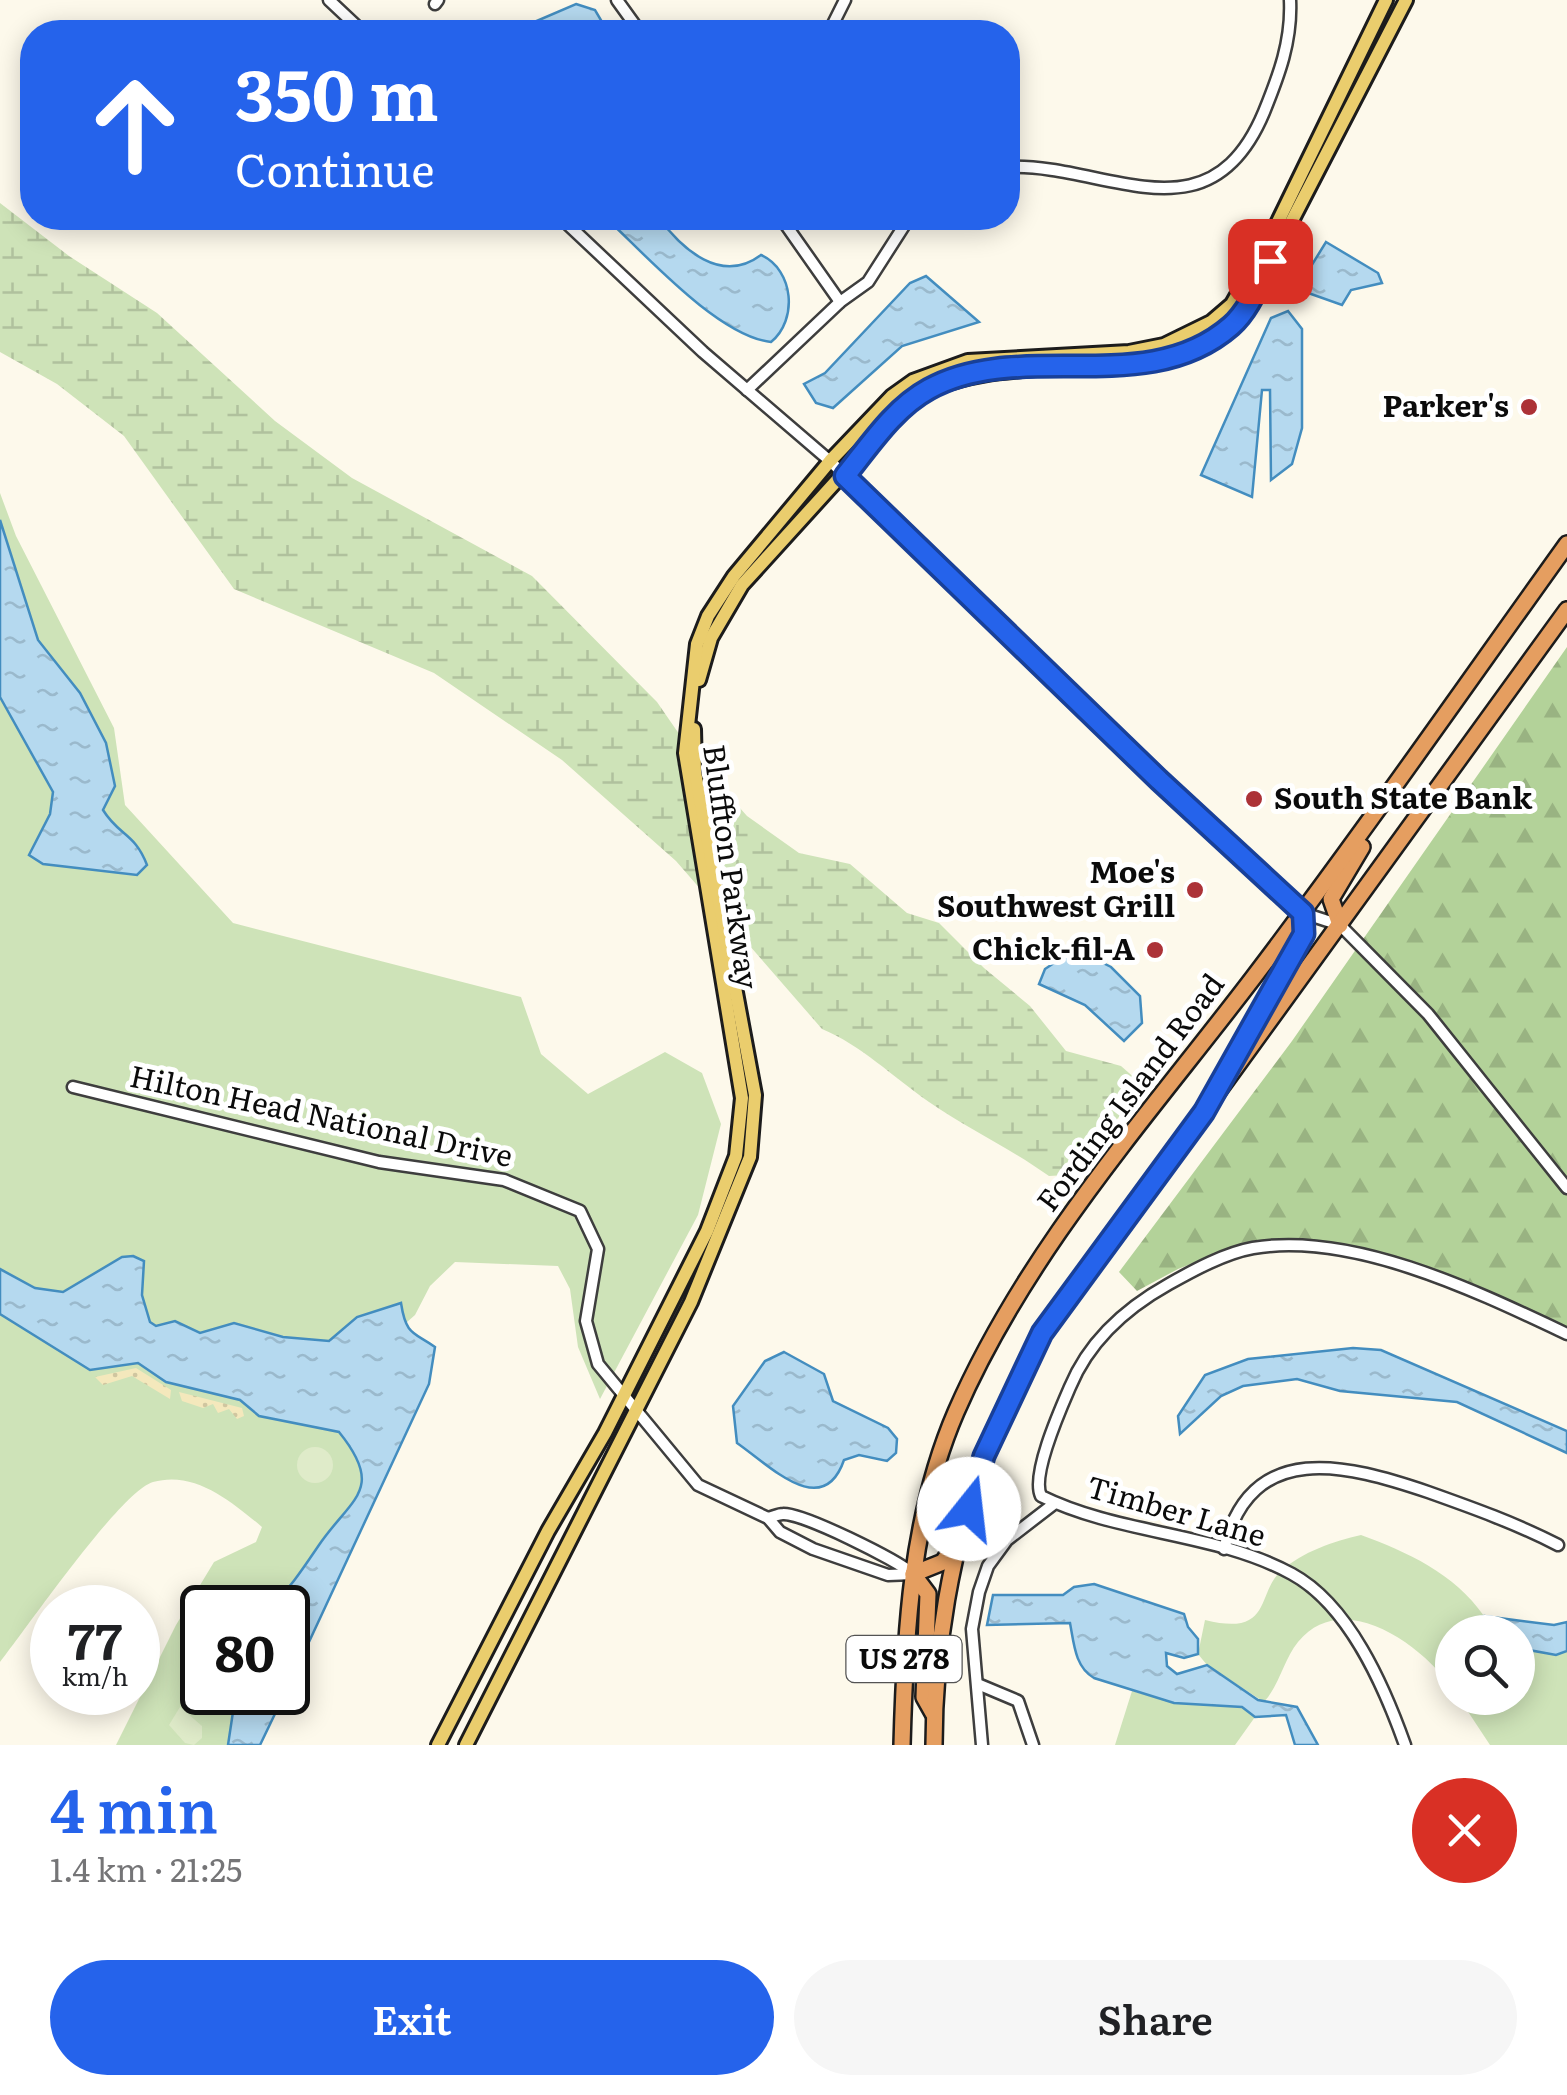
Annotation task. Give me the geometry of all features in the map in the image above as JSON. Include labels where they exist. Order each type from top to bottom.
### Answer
[{"type":"highway","name":"Fording Island Road","points":[[902,1745],[905,1625],[914,1574],[955,1414],[1027,1274],[1303,913],[1567,544]]},
{"type":"highway","name":"US 278","points":[[934,1745],[946,1602],[962,1535],[984,1456],[1042,1333],[1567,610]]},
{"type":"highway","points":[[1340,925],[1331,899],[1336,888],[1423,745]]},
{"type":"highway","points":[[1204,1112],[1304,934],[1303,913]]},
{"type":"highway","points":[[934,1714],[924,1698],[928,1594],[914,1574],[942,1562],[962,1535]]},
{"type":"main road","name":"Bluffton Parkway","points":[[438,1745],[623,1398],[712,1218],[742,1129],[742,1098],[687,784],[686,725],[697,644],[708,616],[734,576],[830,461],[892,396],[939,369],[1012,356],[1129,352],[1164,345],[1211,322],[1248,280],[1386,0]]},
{"type":"main road","name":"Bluffton Parkway","points":[[466,1745],[605,1464],[635,1414],[734,1203],[754,1130],[755,1096],[693,738],[702,666],[727,605],[908,402],[952,378],[1012,369],[1149,362],[1178,354],[1231,326],[1254,294],[1406,0]]},
{"type":"street","points":[[329,0],[351,20]]},
{"type":"street","points":[[1020,169],[1134,189],[1196,184],[1216,174],[1242,153],[1282,69],[1290,0]]},
{"type":"street","points":[[575,230],[830,461],[1145,767],[1303,913],[1340,925],[1428,1014],[1567,1188]]},
{"type":"street","points":[[789,230],[840,302]]},
{"type":"street","points":[[748,390],[840,302],[868,282],[901,230]]},
{"type":"street","name":"Hilton Head National Drive","points":[[74,1087],[379,1162],[504,1180],[580,1212],[598,1249],[586,1321],[598,1364],[635,1414],[698,1485],[768,1518],[780,1532],[813,1549],[888,1575],[914,1574]]},
{"type":"street","name":"Timber Lane","points":[[1405,1745],[1373,1672],[1321,1596],[1290,1572],[1224,1549],[1130,1528],[1041,1496],[1038,1476],[1064,1399],[1091,1349],[1120,1318],[1153,1293],[1241,1252],[1259,1248],[1329,1250],[1385,1258],[1567,1334]]},
{"type":"street","points":[[1224,1549],[1234,1519],[1255,1493],[1286,1473],[1321,1465],[1386,1478],[1507,1520],[1558,1545]]},
{"type":"street","points":[[982,1745],[977,1704],[980,1685],[972,1629],[988,1566],[1007,1540],[1055,1503]]},
{"type":"street","name":"Hilton Head National Drive","points":[[768,1518],[785,1513],[898,1560],[914,1574]]},
{"type":"street","points":[[849,1561],[858,1543]]},
{"type":"street","points":[[980,1685],[1022,1706],[1033,1745]]},
{"type":"green space","points":[[0,203],[20,218],[20,230],[35,230],[157,313],[275,421],[352,478],[532,576],[657,702],[695,757],[747,816],[799,853],[850,864],[907,913],[939,923],[1030,1006],[1066,1051],[1121,1066],[1137,1080],[1140,1093],[1066,1175],[1049,1176],[944,1112],[864,1053],[822,1029],[676,861],[562,760],[434,673],[234,589],[124,436],[57,384],[0,352]]},
{"type":"green space","points":[[0,493],[16,536],[114,728],[125,805],[233,923],[521,997],[541,1054],[588,1094],[665,1052],[702,1073],[721,1124],[698,1215],[600,1399],[578,1347],[570,1289],[558,1266],[455,1262],[430,1286],[415,1315],[381,1345],[233,1355],[0,1282]]},
{"type":"green space","points":[[1567,647],[1567,1329],[1386,1254],[1329,1245],[1245,1243],[1178,1269],[1137,1291],[1119,1272],[1292,1041]]},
{"type":"green space","points":[[0,1296],[230,1376],[380,1452],[310,1606],[310,1585],[200,1585],[214,1562],[256,1542],[262,1527],[212,1491],[184,1480],[169,1479],[138,1491],[97,1534],[58,1585],[30,1585],[30,1622],[0,1662]]},
{"type":"green space","points":[[315,1447],[327,1453],[333,1465],[327,1477],[315,1483],[303,1477],[297,1465],[303,1453]]},
{"type":"green space","points":[[1361,1535],[1412,1557],[1459,1588],[1483,1615],[1435,1615],[1435,1667],[1381,1628],[1337,1620],[1316,1626],[1298,1642],[1264,1702],[1207,1665],[1198,1654],[1205,1620],[1227,1624],[1252,1618],[1281,1571],[1299,1558]]},
{"type":"green space","points":[[180,1618],[180,1715],[260,1715],[246,1745],[116,1745],[131,1715],[160,1715],[160,1657]]},
{"type":"green space","points":[[1535,1651],[1556,1655],[1567,1651],[1567,1745],[1490,1745],[1470,1715],[1535,1715]]},
{"type":"green space","points":[[1132,1691],[1174,1703],[1242,1707],[1255,1717],[1235,1745],[1115,1745]]},
{"type":"green space","points":[[180,1707],[180,1715],[189,1715],[202,1726],[202,1738],[194,1745],[185,1743],[169,1725]]},
{"type":"sand","points":[[136,1368],[171,1390],[170,1399],[132,1376],[103,1385],[95,1377]]},
{"type":"sand","points":[[179,1392],[242,1408],[244,1416],[237,1419],[229,1409],[218,1413],[213,1404],[203,1408],[182,1401]]},
{"type":"water","points":[[576,4],[595,10],[601,20],[539,20]]},
{"type":"water","points":[[619,230],[669,230],[691,251],[717,265],[746,263],[761,255],[772,262],[786,283],[788,309],[780,333],[771,342],[728,325],[684,292]]},
{"type":"water","points":[[1326,242],[1378,273],[1382,283],[1351,290],[1342,305],[1297,289]]},
{"type":"water","points":[[926,276],[979,322],[902,346],[833,408],[816,403],[804,384],[825,373],[910,283]]},
{"type":"water","points":[[1288,311],[1302,329],[1302,428],[1292,464],[1271,480],[1270,390],[1262,390],[1252,497],[1201,475],[1271,318]]},
{"type":"water","points":[[0,520],[38,640],[80,693],[106,743],[115,786],[103,810],[142,855],[147,865],[137,875],[43,864],[29,855],[50,814],[53,792],[0,697]]},
{"type":"water","points":[[1075,949],[1111,967],[1140,996],[1142,1023],[1124,1041],[1085,1005],[1039,984],[1045,969]]},
{"type":"water","points":[[122,1257],[144,1261],[142,1295],[150,1322],[156,1326],[175,1321],[200,1333],[234,1323],[283,1337],[329,1341],[357,1317],[401,1303],[408,1327],[435,1347],[429,1384],[310,1640],[310,1585],[290,1585],[352,1504],[362,1481],[353,1452],[339,1432],[259,1416],[240,1400],[166,1382],[138,1363],[90,1370],[0,1314],[0,1269],[35,1288],[63,1292]]},
{"type":"water","points":[[1353,1348],[1381,1350],[1567,1431],[1567,1453],[1457,1402],[1340,1391],[1297,1379],[1243,1386],[1221,1396],[1180,1434],[1178,1416],[1205,1375],[1248,1359]]},
{"type":"water","points":[[784,1352],[824,1374],[833,1401],[888,1428],[897,1439],[896,1453],[887,1461],[859,1455],[844,1460],[835,1478],[823,1486],[810,1487],[780,1475],[737,1443],[733,1406],[765,1361]]},
{"type":"water","points":[[1094,1584],[1184,1614],[1198,1639],[1198,1654],[1184,1658],[1166,1653],[1167,1666],[1177,1674],[1207,1665],[1258,1700],[1297,1707],[1318,1745],[1295,1745],[1286,1715],[1255,1717],[1242,1707],[1174,1703],[1094,1678],[1079,1661],[1070,1623],[987,1625],[993,1595],[1063,1595],[1074,1587]]},
{"type":"water","points":[[1567,1622],[1567,1651],[1556,1655],[1535,1651],[1535,1623]]},
{"type":"water","points":[[233,1715],[274,1715],[260,1745],[228,1745]]},
{"type":"place","name":"Parker's","points":[[1529,407]]},
{"type":"place","name":"South State Bank","points":[[1254,799]]},
{"type":"place","name":"Moe's Southwest Grill","points":[[1195,890]]},
{"type":"place","name":"Chick-fil-A","points":[[1155,950]]},
{"type":"route","points":[[969,1509],[984,1456],[1042,1333],[1204,1112],[1304,934],[1303,913],[1159,780],[845,476],[908,402],[952,378],[1012,369],[1149,362],[1212,339],[1244,312],[1270,261]]}]
